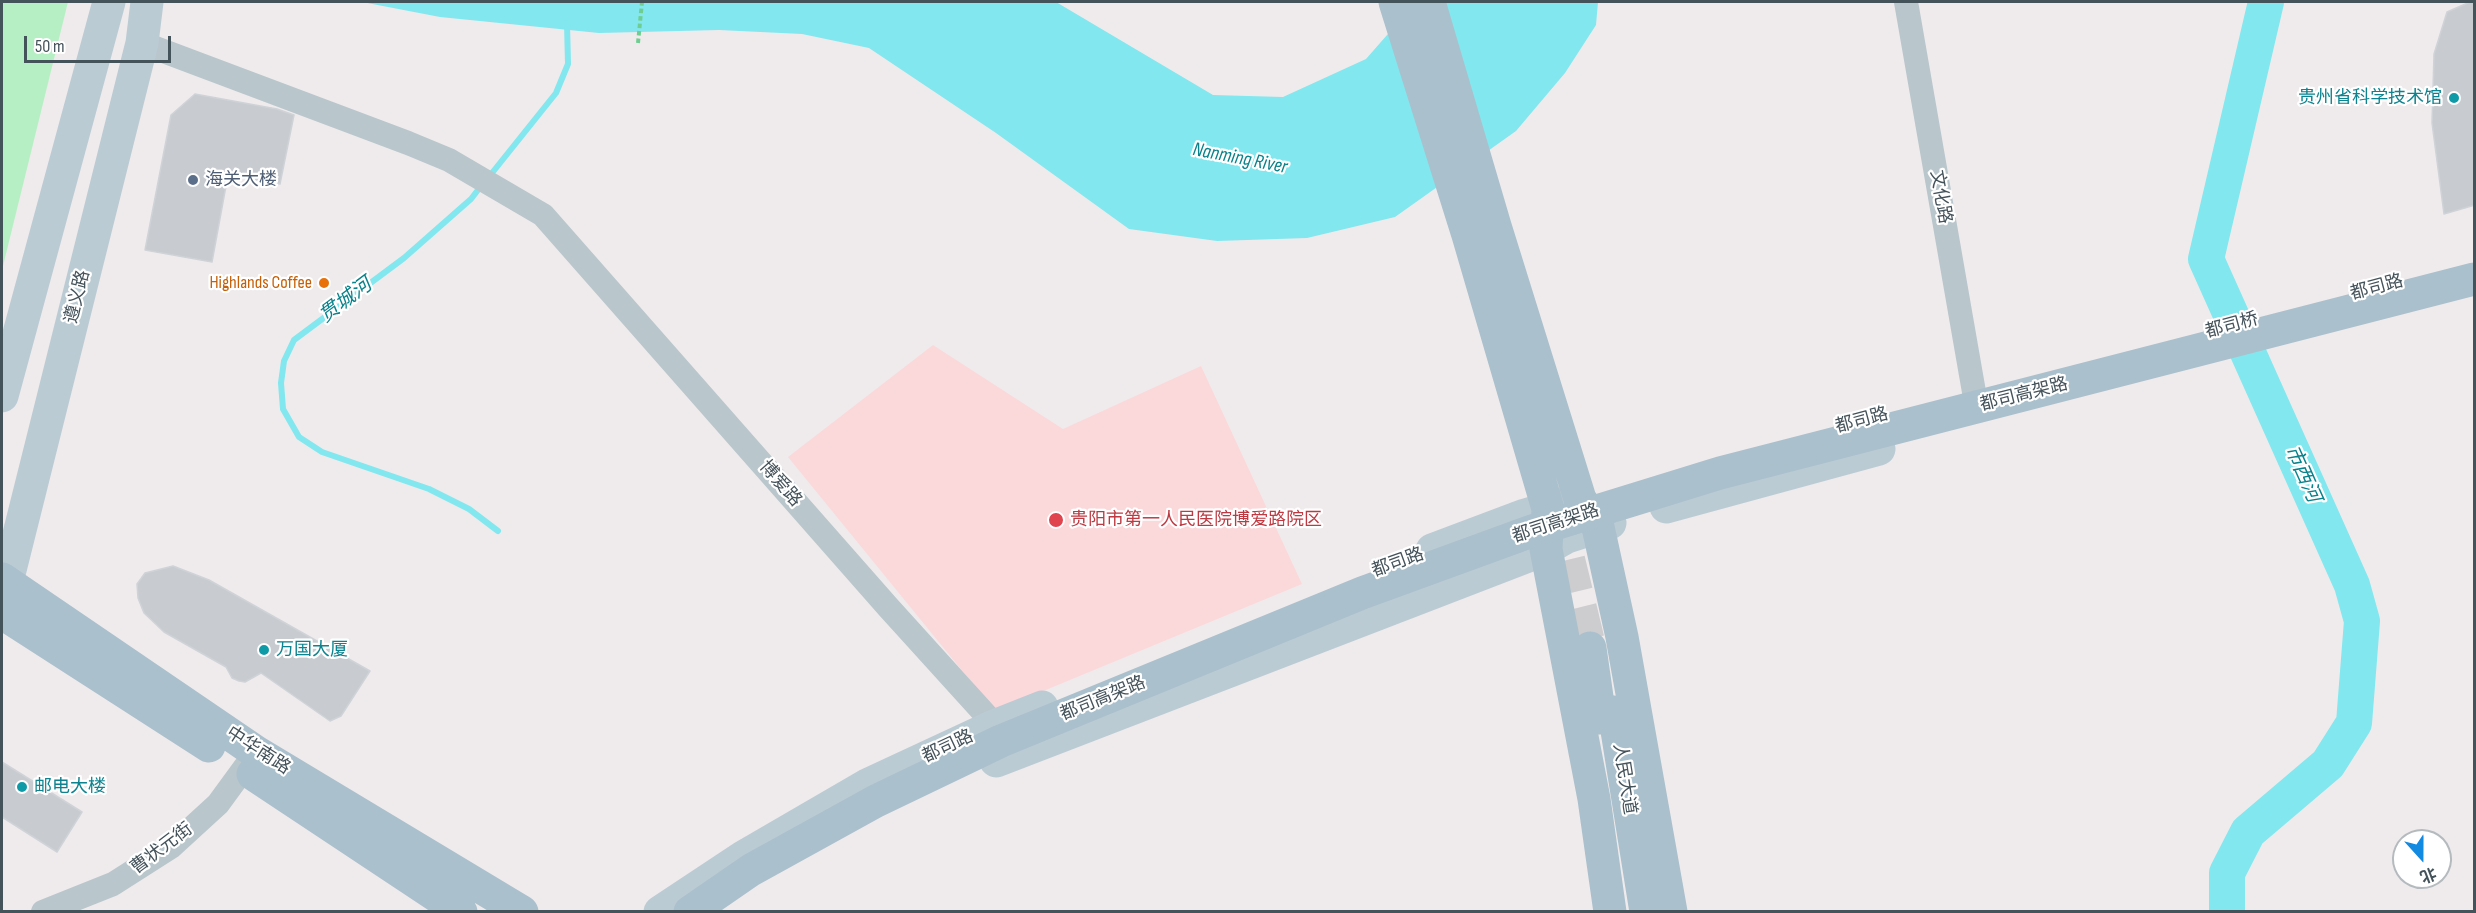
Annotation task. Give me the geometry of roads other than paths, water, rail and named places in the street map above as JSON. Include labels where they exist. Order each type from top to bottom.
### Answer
[{"type":"main road","points":[[2,396],[109,2]]},
{"type":"main road","name":"遵义路","points":[[3,591],[142,43],[147,2]]},
{"type":"main road","points":[[1395,2],[1580,500],[1598,527],[1622,637],[1671,912]]},
{"type":"main road","points":[[1429,2],[1548,509],[1546,549],[1594,798],[1610,912]]},
{"type":"main road","name":"都司路","points":[[2285,328],[2475,263]]},
{"type":"main road","name":"都司高架路","points":[[690,912],[751,870],[876,801],[1001,741],[1362,593],[1532,531],[1720,473],[2475,279]]},
{"type":"main road","name":"都司路","points":[[2285,328],[2475,295]]},
{"type":"main road","name":"都司桥","points":[[2190,353],[2285,328]]},
{"type":"main road","name":"都司路","points":[[660,912],[743,857],[867,785],[994,726],[1356,579],[1548,509],[1717,459],[1974,392],[2190,353]]},
{"type":"main road","name":"都司路","points":[[717,912],[758,884],[882,814],[1022,750],[1546,549],[1567,537],[1723,489],[2190,353]]},
{"type":"main road","name":"中华南路","points":[[3,591],[251,760],[461,912]]},
{"type":"main road","name":"人民大道","points":[[1625,912],[1598,647],[1621,762],[1646,912]]},
{"type":"main road","name":"中华南路","points":[[251,760],[522,912]]},
{"type":"street","name":"文化路","points":[[1906,2],[1974,392]]},
{"type":"street","name":"博爱路","points":[[142,43],[449,160],[543,215],[994,726],[1022,750]]},
{"type":"street","name":"曹状元街","points":[[43,912],[113,884],[171,847],[218,804],[251,760]]},
{"type":"water","name":"Nanming River","points":[[362,2],[1056,2],[1213,95],[1283,97],[1366,59],[1416,2],[1598,2],[1596,25],[1565,73],[1516,131],[1395,217],[1307,238],[1217,241],[1129,229],[996,133],[869,48],[802,34],[719,30],[599,33],[440,17]]},
{"type":"waterway","name":"市西河","points":[[2227,912],[2227,873],[2248,832],[2328,764],[2354,723],[2362,621],[2352,585],[2206,259],[2266,2]]},
{"type":"waterway","name":"贯城河","points":[[488,178],[556,93],[568,64],[567,23]]},
{"type":"waterway","name":"贯城河","points":[[481,186],[471,199],[404,258],[294,340],[284,361],[281,383],[283,409],[299,437],[322,452],[429,489],[469,509],[498,531]]},
{"type":"tunnel","points":[[1557,512],[1590,648]]},
{"type":"place","name":"贵州省科学技术馆","points":[[2454,98]]},
{"type":"place","name":"海关大楼","points":[[193,180]]},
{"type":"place","name":"Highlands Coffee","points":[[324,283]]},
{"type":"place","name":"贵阳市第一人民医院博爱路院区","points":[[1056,520]]},
{"type":"place","name":"万国大厦","points":[[264,650]]},
{"type":"place","name":"邮电大楼","points":[[22,787]]}]
